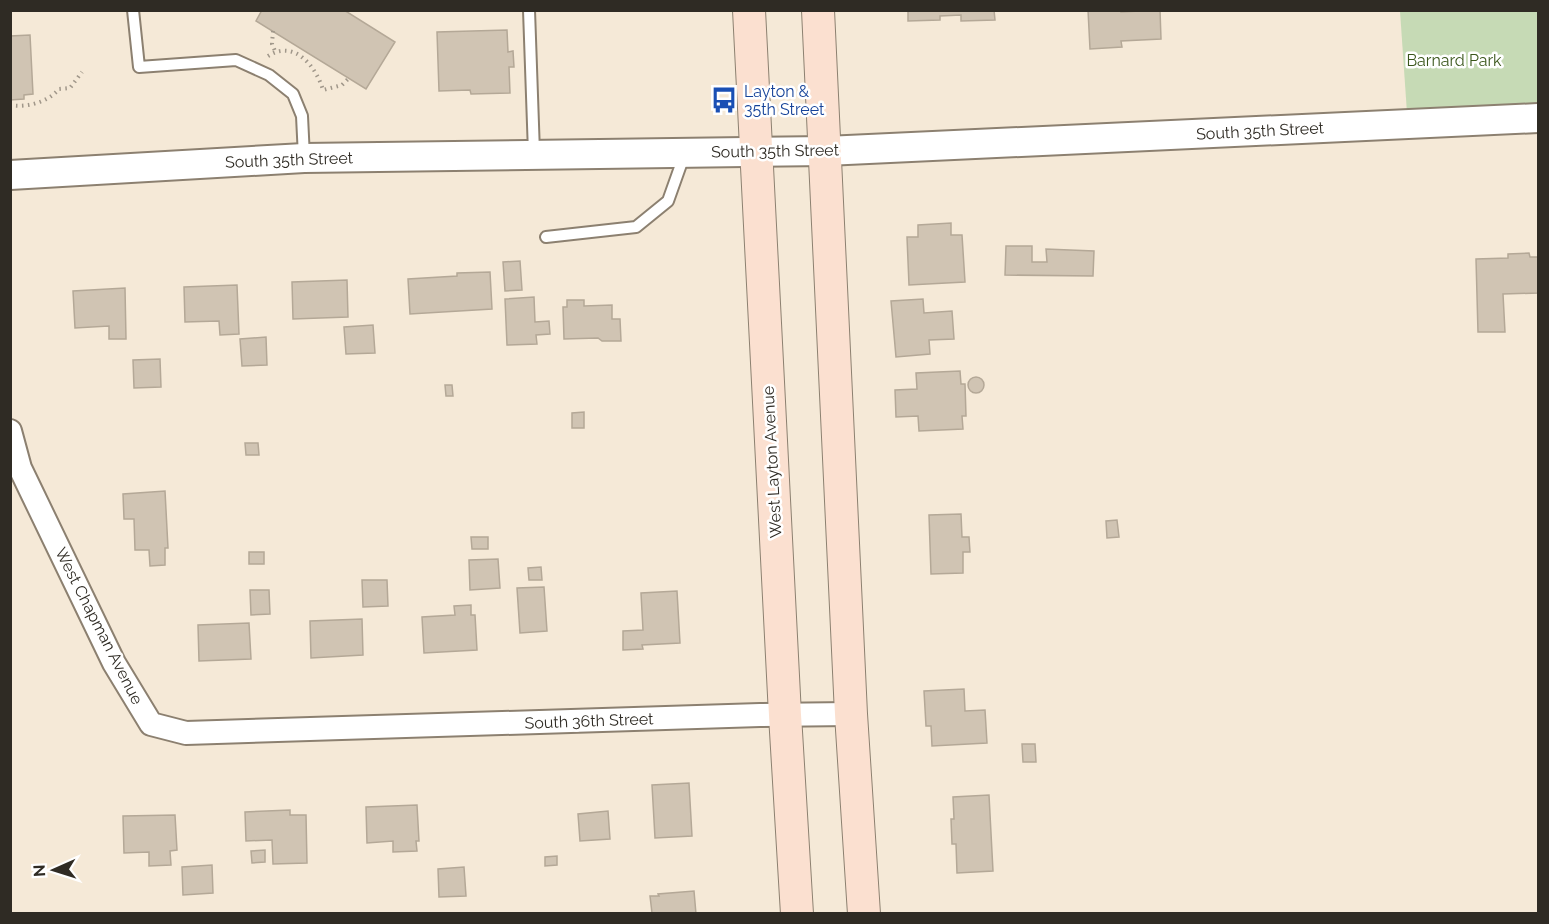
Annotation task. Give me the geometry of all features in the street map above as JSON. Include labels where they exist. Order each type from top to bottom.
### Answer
[{"type":"main road","name":"West Layton Avenue","points":[[749,10],[797,914]]},
{"type":"main road","points":[[818,10],[851,714],[864,914]]},
{"type":"street","name":"South 35th Street","points":[[10,175],[304,158],[826,151],[1539,118]]},
{"type":"street","name":"West Chapman Avenue","points":[[10,431],[20,468],[114,663],[151,724],[186,733],[326,729]]},
{"type":"street","name":"South 36th Street","points":[[326,729],[851,714]]},
{"type":"lane","points":[[133,10],[139,67],[236,60],[269,75],[293,94],[302,116],[304,158]]},
{"type":"lane","points":[[529,10],[535,156]]},
{"type":"lane","points":[[546,237],[636,227],[668,201],[686,153]]},
{"type":"path","points":[[273,31],[272,44],[275,51]]},
{"type":"path","points":[[254,68],[275,51],[294,52],[305,58],[318,76],[323,90],[342,85],[349,78]]},
{"type":"path","points":[[10,105],[33,105],[54,95],[59,89],[70,88],[82,72]]},
{"type":"green space","name":"Barnard Park","points":[[1400,11],[1538,11],[1538,103],[1407,113]]},
{"type":"building","points":[[262,10],[344,10],[395,42],[366,89],[256,21]]},
{"type":"building","points":[[908,10],[994,10],[995,20],[961,21],[961,15],[940,16],[940,20],[908,21]]},
{"type":"building","points":[[1088,10],[1121,10],[1121,12],[1160,10],[1161,39],[1121,41],[1122,47],[1090,49]]},
{"type":"building","points":[[507,30],[508,52],[513,51],[514,67],[509,67],[510,93],[471,94],[470,90],[439,91],[437,32]]},
{"type":"building","points":[[30,35],[33,94],[24,95],[24,99],[10,100],[10,36]]},
{"type":"building","points":[[951,223],[951,235],[962,235],[965,282],[909,285],[907,237],[918,237],[918,225]]},
{"type":"building","points":[[1006,246],[1032,246],[1032,262],[1047,262],[1046,249],[1094,251],[1093,276],[1005,275]]},
{"type":"building","points":[[1529,253],[1530,257],[1538,257],[1538,293],[1503,294],[1505,332],[1478,332],[1476,259],[1508,258],[1508,254]]},
{"type":"building","points":[[520,261],[522,290],[505,291],[503,262]]},
{"type":"building","points":[[490,272],[492,309],[410,314],[408,279],[457,276],[457,273]]},
{"type":"building","points":[[347,280],[348,317],[293,319],[292,282]]},
{"type":"building","points":[[237,285],[239,334],[220,335],[219,321],[185,322],[184,287]]},
{"type":"building","points":[[125,288],[126,339],[109,339],[109,326],[75,328],[73,291]]},
{"type":"building","points":[[534,297],[535,322],[549,321],[550,334],[536,335],[537,344],[507,345],[505,299]]},
{"type":"building","points":[[923,299],[924,313],[952,311],[954,339],[929,340],[930,354],[896,357],[891,301]]},
{"type":"building","points":[[567,300],[584,300],[584,306],[612,305],[612,319],[620,319],[621,341],[602,341],[598,338],[564,339],[563,307],[567,307]]},
{"type":"building","points":[[373,325],[375,353],[346,354],[344,327]]},
{"type":"building","points":[[266,337],[267,365],[242,366],[240,339]]},
{"type":"building","points":[[160,359],[161,387],[134,388],[133,360]]},
{"type":"building","points":[[960,371],[961,384],[965,384],[966,416],[962,416],[963,429],[919,431],[918,416],[896,417],[895,390],[917,389],[916,373]]},
{"type":"building","points":[[976,377],[982,379],[984,385],[982,391],[976,393],[970,391],[968,385],[970,379]]},
{"type":"building","points":[[445,385],[452,385],[453,396],[446,396]]},
{"type":"building","points":[[584,412],[584,428],[572,428],[572,413]]},
{"type":"building","points":[[245,443],[258,443],[259,455],[246,455]]},
{"type":"building","points":[[165,491],[168,548],[165,548],[165,565],[150,566],[149,550],[135,550],[134,519],[124,519],[123,494]]},
{"type":"building","points":[[961,514],[962,537],[969,537],[970,552],[963,552],[963,573],[931,574],[929,515]]},
{"type":"building","points":[[1117,520],[1119,537],[1107,538],[1106,521]]},
{"type":"building","points":[[471,537],[488,537],[488,549],[472,549]]},
{"type":"building","points":[[249,552],[264,552],[264,564],[249,564]]},
{"type":"building","points":[[498,559],[500,588],[470,590],[469,560]]},
{"type":"building","points":[[541,567],[542,580],[529,580],[528,568]]},
{"type":"building","points":[[362,580],[387,580],[388,606],[363,607]]},
{"type":"building","points":[[544,587],[547,631],[520,633],[517,588]]},
{"type":"building","points":[[250,590],[269,590],[270,614],[251,615]]},
{"type":"building","points":[[677,591],[680,643],[642,645],[643,649],[623,650],[623,631],[643,630],[641,593]]},
{"type":"building","points":[[471,605],[471,615],[475,615],[477,650],[424,653],[422,617],[455,615],[454,606]]},
{"type":"building","points":[[362,619],[363,655],[311,658],[310,621]]},
{"type":"building","points":[[249,623],[251,659],[199,661],[198,625]]},
{"type":"building","points":[[964,689],[965,711],[985,710],[987,743],[932,746],[931,726],[926,726],[924,691]]},
{"type":"building","points":[[1022,744],[1035,744],[1036,762],[1023,762]]},
{"type":"building","points":[[689,783],[692,836],[655,838],[652,785]]},
{"type":"building","points":[[989,795],[993,871],[957,873],[956,844],[952,844],[953,797]]},
{"type":"building","points":[[417,805],[419,841],[416,841],[417,851],[393,852],[393,841],[367,843],[366,807]]},
{"type":"building","points":[[290,810],[290,815],[306,815],[307,863],[273,864],[272,840],[246,841],[245,812]]},
{"type":"building","points":[[608,811],[610,839],[580,841],[578,814]]},
{"type":"building","points":[[175,815],[177,850],[170,851],[171,865],[149,866],[149,852],[124,853],[123,816]]},
{"type":"building","points":[[265,850],[265,862],[252,863],[251,851]]},
{"type":"building","points":[[557,856],[557,865],[545,866],[545,857]]},
{"type":"building","points":[[212,865],[213,893],[183,895],[182,867]]},
{"type":"building","points":[[464,867],[466,896],[439,897],[438,869]]},
{"type":"building","points":[[694,891],[696,914],[652,913],[650,896]]},
{"type":"place","name":"Layton & 35th Street","points":[[724,100]]}]
